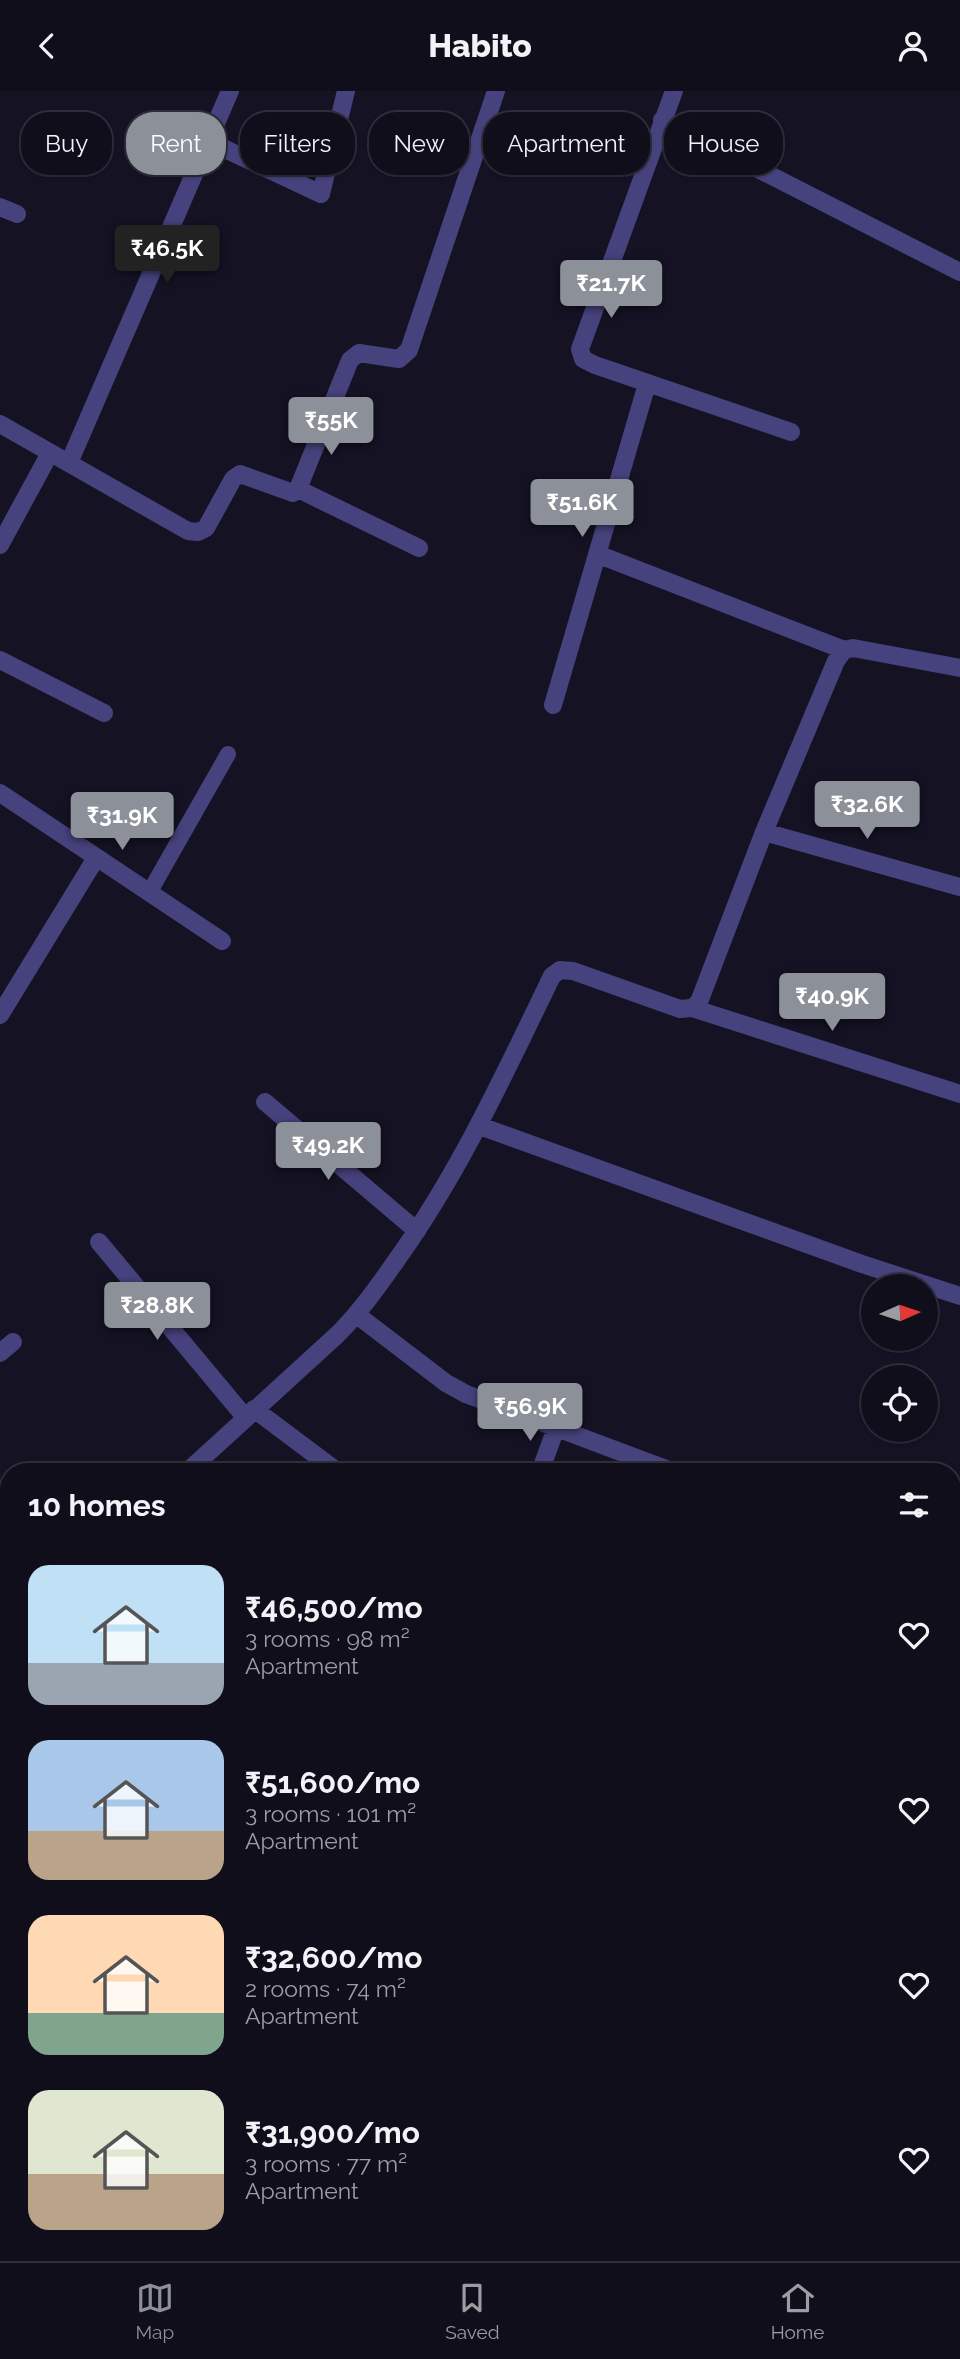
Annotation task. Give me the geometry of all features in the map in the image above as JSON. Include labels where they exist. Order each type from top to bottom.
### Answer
[{"type":"street","points":[[221,112],[230,91]]},
{"type":"street","points":[[226,149],[321,194],[345,91]]},
{"type":"street","points":[[0,425],[188,531],[198,532],[206,528],[233,479],[240,474],[293,493],[298,489],[350,359],[359,353],[400,359],[409,350],[496,91]]},
{"type":"street","points":[[674,91],[579,349],[583,359],[595,365],[791,432]]},
{"type":"street","points":[[662,120],[960,272]]},
{"type":"street","points":[[69,463],[193,175]]},
{"type":"street","points":[[0,207],[17,214]]},
{"type":"street","points":[[553,705],[647,384]]},
{"type":"street","points":[[0,545],[50,453]]},
{"type":"street","points":[[298,489],[418,548]]},
{"type":"street","points":[[597,554],[844,650]]},
{"type":"street","points":[[692,1008],[699,1002],[764,832],[835,661],[844,650],[853,647],[960,668]]},
{"type":"street","points":[[0,660],[104,713]]},
{"type":"street","points":[[0,793],[222,941]]},
{"type":"street","points":[[764,832],[960,887]]},
{"type":"street","points":[[0,1015],[96,858]]},
{"type":"street","points":[[196,1463],[357,1315],[417,1231],[480,1126],[552,976],[560,970],[573,971],[680,1009],[692,1008],[960,1094]]},
{"type":"street","points":[[265,1102],[417,1231]]},
{"type":"street","points":[[480,1126],[960,1296]]},
{"type":"street","points":[[99,1242],[249,1413],[324,1463]]},
{"type":"street","points":[[357,1315],[446,1383],[466,1394],[650,1463]]},
{"type":"street","points":[[543,1463],[556,1428]]},
{"type":"lane","points":[[149,893],[228,754]]}]
